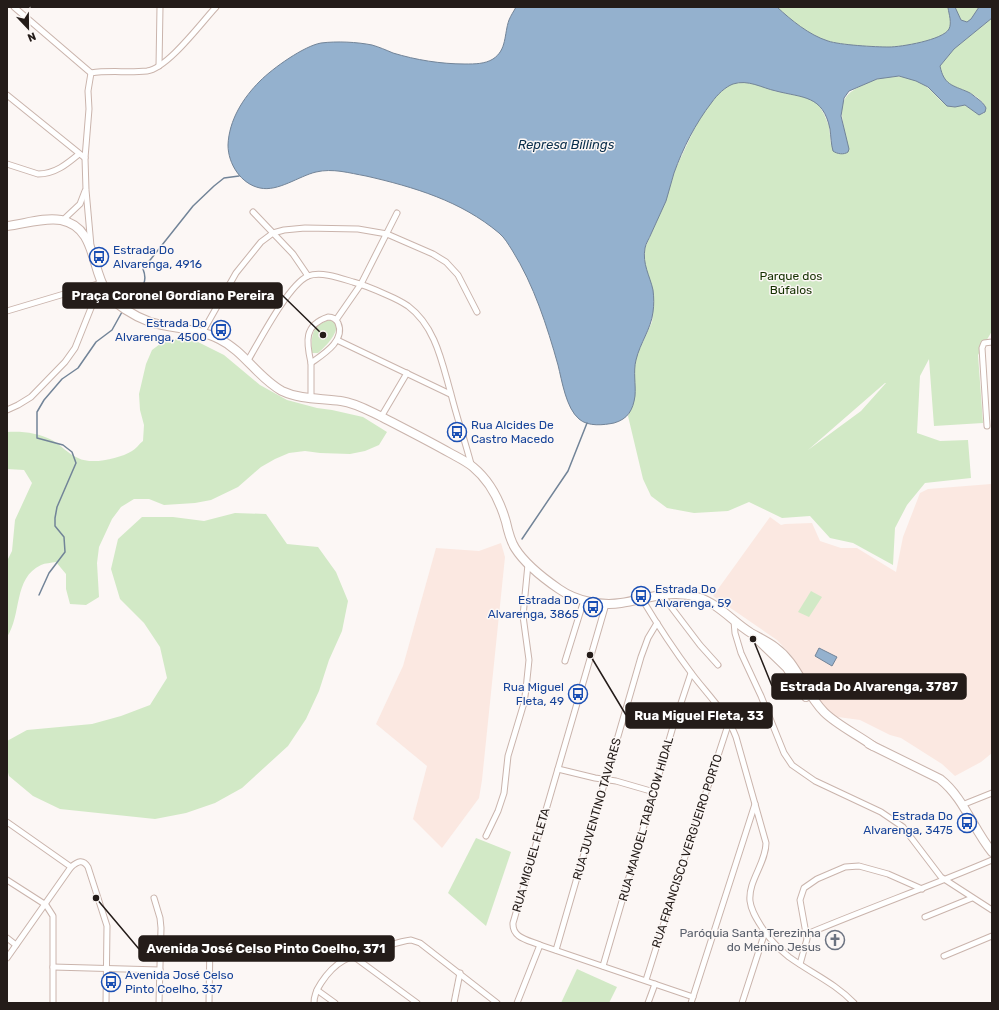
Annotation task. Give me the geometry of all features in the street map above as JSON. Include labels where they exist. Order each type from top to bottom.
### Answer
[{"type":"main road","points":[[7,226],[50,220],[63,220],[78,229],[89,244],[103,286],[116,303],[147,321],[202,333],[219,339],[231,347],[267,381],[280,390],[298,396],[355,404],[426,439],[471,464],[483,476],[494,492],[500,505],[509,535],[523,560],[561,590],[584,600],[599,604],[619,604],[675,593],[696,596],[713,605],[751,632],[766,640],[782,653],[797,671],[811,696],[823,711],[873,746],[940,779],[948,785],[992,852]]},
{"type":"street","points":[[14,7],[91,73],[104,71],[148,71],[159,66],[176,52],[216,7]]},
{"type":"street","points":[[159,66],[160,7]]},
{"type":"street","points":[[91,73],[88,92],[85,158],[86,190],[92,252]]},
{"type":"street","points":[[7,95],[85,158]]},
{"type":"street","points":[[7,164],[38,174],[43,174],[55,171],[64,166],[79,154]]},
{"type":"street","points":[[63,220],[80,204],[86,190]]},
{"type":"street","points":[[253,212],[293,254],[308,276]]},
{"type":"street","points":[[336,320],[361,284],[397,213]]},
{"type":"street","points":[[202,333],[236,274],[261,242],[273,233],[284,230],[305,228],[358,229],[386,234],[434,254],[446,262],[458,275],[477,312]]},
{"type":"street","points":[[247,362],[286,298],[296,286],[308,276],[324,275],[361,284],[399,301],[409,307],[422,320],[435,343],[447,377],[450,394],[471,464]]},
{"type":"street","points":[[7,311],[103,286]]},
{"type":"street","points":[[7,410],[30,397],[65,362],[75,348],[93,303],[103,286]]},
{"type":"street","points":[[311,363],[328,350],[337,340],[339,326],[336,320],[331,317],[325,318],[314,324],[310,330],[308,341],[311,363],[311,398]]},
{"type":"street","points":[[337,340],[450,394]]},
{"type":"street","points":[[987,426],[982,348],[984,343],[992,342]]},
{"type":"street","points":[[380,417],[407,373]]},
{"type":"street","points":[[486,836],[503,797],[508,756],[524,703],[529,660],[522,616],[528,564]]},
{"type":"street","points":[[662,595],[700,645],[718,665]]},
{"type":"street","points":[[642,599],[656,623],[691,673],[729,722],[736,737],[765,837],[766,847],[750,894],[750,901],[754,916],[765,932],[789,957],[835,986],[854,1003]]},
{"type":"street","points":[[565,661],[584,600]]},
{"type":"street","name":"RUA MIGUEL FLETA","points":[[606,604],[574,710],[513,923],[513,928],[515,933],[540,945],[693,997]]},
{"type":"street","points":[[734,620],[735,633],[741,653],[761,696],[784,753],[792,766],[815,781],[881,812],[903,827],[936,872],[945,880],[992,910]]},
{"type":"street","name":"RUA JUVENTINO TAVARES","points":[[556,950],[645,645],[656,623]]},
{"type":"street","name":"RUA MANOEL TABACOW HIDAL","points":[[603,966],[672,730],[691,673]]},
{"type":"street","name":"RUA FRANCISCO VERGUEIRO PORTO","points":[[646,980],[729,722]]},
{"type":"street","points":[[558,769],[595,778],[606,779],[654,792]]},
{"type":"street","points":[[962,805],[992,793]]},
{"type":"street","points":[[691,1003],[755,803]]},
{"type":"street","points":[[7,822],[72,867]]},
{"type":"street","points":[[807,934],[992,860]]},
{"type":"street","points":[[7,958],[72,867],[80,861],[86,864],[90,872],[107,926],[106,1003]]},
{"type":"street","points":[[800,964],[806,947],[807,934],[800,900],[804,888],[817,879],[845,867],[852,866],[869,868],[888,874],[922,889]]},
{"type":"street","points":[[7,880],[46,905],[51,912],[53,919],[53,1003]]},
{"type":"street","points":[[154,898],[161,923],[159,1003]]},
{"type":"street","points":[[925,917],[972,898]]},
{"type":"street","points":[[742,1003],[765,932]]},
{"type":"street","points":[[944,956],[992,936]]},
{"type":"street","points":[[7,938],[16,945]]},
{"type":"street","points":[[209,1003],[210,940]]},
{"type":"street","points":[[314,1003],[317,990],[328,974],[335,965],[346,958],[407,940],[415,940],[497,1003]]},
{"type":"street","points":[[517,1003],[540,945]]},
{"type":"street","points":[[353,956],[417,1003]]},
{"type":"street","points":[[53,967],[160,970]]},
{"type":"street","points":[[454,1003],[460,974]]},
{"type":"street","points":[[648,1003],[655,984]]},
{"type":"street","points":[[317,990],[335,1003]]},
{"type":"shaded area","points":[[991,484],[992,753],[981,762],[955,776],[942,764],[901,738],[890,735],[860,720],[838,717],[830,714],[817,699],[791,655],[777,640],[713,596],[770,517],[781,525],[812,523],[820,541],[841,548],[857,548],[896,572],[903,537],[920,493],[928,489]]},
{"type":"shaded area","points":[[501,543],[505,557],[479,798],[442,848],[413,819],[427,766],[376,724],[403,666],[436,548],[479,551]]},
{"type":"green space","points":[[777,7],[949,7],[950,24],[949,29],[945,33],[931,40],[903,46],[889,47],[849,45],[828,41],[814,35],[794,22]]},
{"type":"green space","points":[[955,7],[979,7],[971,19],[967,22],[961,20]]},
{"type":"green space","name":"Parque dos Búfalos","points":[[992,18],[992,331],[978,355],[983,423],[934,426],[929,359],[920,376],[917,433],[940,441],[968,440],[971,478],[925,483],[907,505],[895,528],[893,565],[853,543],[830,538],[810,516],[782,518],[749,502],[728,511],[694,513],[667,508],[651,496],[643,479],[628,416],[634,398],[634,372],[636,357],[652,322],[654,302],[652,287],[645,269],[645,248],[666,200],[675,170],[699,119],[717,95],[731,84],[742,82],[754,83],[774,91],[806,97],[818,104],[829,126],[831,145],[844,128],[842,109],[848,95],[859,87],[868,83],[894,77],[912,79],[920,83],[951,107],[965,105],[976,113],[983,114],[985,108],[982,101],[971,93],[950,85],[944,77],[940,66],[954,49]],"holes":[[[886,383],[861,411],[808,450]]]},
{"type":"green space","points":[[334,320],[337,324],[337,328],[333,336],[328,344],[318,353],[312,353],[312,336],[316,328],[324,322]]},
{"type":"green space","points":[[179,339],[194,340],[224,355],[260,385],[287,400],[317,408],[363,417],[387,432],[379,445],[365,451],[350,454],[305,451],[289,453],[261,467],[238,487],[211,500],[195,503],[164,505],[149,499],[134,499],[121,507],[112,519],[99,547],[97,563],[99,597],[86,605],[70,604],[66,589],[66,574],[56,562],[41,565],[32,571],[26,579],[19,598],[12,628],[7,637],[7,561],[12,551],[15,520],[32,483],[24,470],[7,469],[7,432],[30,433],[47,438],[74,456],[90,461],[113,459],[132,451],[143,441],[144,425],[140,410],[139,394],[146,364],[152,350],[164,341]]},
{"type":"green space","points":[[235,513],[266,514],[287,544],[318,547],[336,572],[348,601],[342,631],[329,660],[319,691],[306,719],[288,746],[242,788],[215,803],[186,813],[155,819],[60,809],[33,796],[9,776],[7,769],[7,741],[27,730],[92,724],[121,716],[150,705],[167,678],[160,647],[144,623],[120,599],[111,569],[118,539],[142,517],[173,517],[204,521]]},
{"type":"green space","points":[[811,591],[822,597],[809,617],[798,612]]},
{"type":"green space","points":[[476,838],[511,852],[486,926],[448,893]]},
{"type":"green space","points":[[577,969],[617,987],[609,1003],[561,1003]]},
{"type":"water","name":"Represa Billings","points":[[516,7],[777,7],[807,31],[828,41],[849,45],[889,47],[903,46],[931,40],[945,33],[949,29],[950,24],[949,7],[955,7],[961,20],[967,22],[971,19],[979,7],[992,7],[992,18],[954,49],[940,66],[946,81],[953,86],[970,93],[982,102],[986,108],[985,112],[979,115],[965,105],[955,107],[947,106],[928,87],[916,81],[899,76],[877,79],[849,91],[844,98],[841,116],[849,149],[845,154],[840,154],[833,151],[827,118],[817,104],[810,100],[750,83],[733,84],[724,89],[706,110],[685,145],[674,173],[666,201],[645,246],[644,254],[653,290],[654,307],[650,324],[636,360],[635,396],[633,406],[629,413],[619,421],[606,424],[591,424],[583,422],[579,419],[571,408],[563,386],[554,350],[533,291],[520,263],[499,233],[469,212],[453,204],[419,190],[384,180],[341,171],[322,171],[309,174],[281,186],[267,189],[253,186],[242,178],[233,166],[230,159],[228,145],[231,127],[243,102],[260,81],[289,58],[306,48],[321,43],[353,43],[372,45],[393,53],[420,60],[456,64],[483,63],[493,59],[501,51],[507,25]]},
{"type":"water","points":[[819,648],[837,657],[832,666],[815,656]]},
{"type":"waterway","points":[[130,300],[140,290],[144,283],[145,274],[143,269],[193,206],[224,178],[239,176]]},
{"type":"waterway","points":[[39,595],[49,573],[65,552],[64,537],[55,526],[55,518],[57,507],[76,463],[72,452],[63,445],[37,438],[37,412],[44,400],[62,379],[78,368],[96,342],[112,330],[122,312]]},
{"type":"waterway","points":[[522,539],[568,471],[587,423]]},
{"type":"place","name":"Estrada Do Alvarenga, 4916","points":[[99,257]]},
{"type":"place","name":"Estrada Do Alvarenga, 4500","points":[[221,330]]},
{"type":"place","name":"Praça Coronel Gordiano Pereira","points":[[323,335]]},
{"type":"place","name":"Rua Alcides De Castro Macedo","points":[[457,432]]},
{"type":"place","name":"Estrada Do Alvarenga, 59","points":[[641,596]]},
{"type":"place","name":"Estrada Do Alvarenga, 3865","points":[[593,607]]},
{"type":"place","name":"Estrada Do Alvarenga, 3787","points":[[753,639]]},
{"type":"place","name":"Rua Miguel Fleta, 33","points":[[590,655]]},
{"type":"place","name":"Rua Miguel Fleta, 49","points":[[578,694]]},
{"type":"place","name":"Estrada Do Alvarenga, 3475","points":[[967,823]]},
{"type":"place","name":"Avenida José Celso Pinto Coelho, 371","points":[[96,898]]},
{"type":"place","name":"Paróquia Santa Terezinha do Menino Jesus","points":[[835,940]]},
{"type":"place","name":"Avenida José Celso Pinto Coelho, 337","points":[[111,982]]}]
